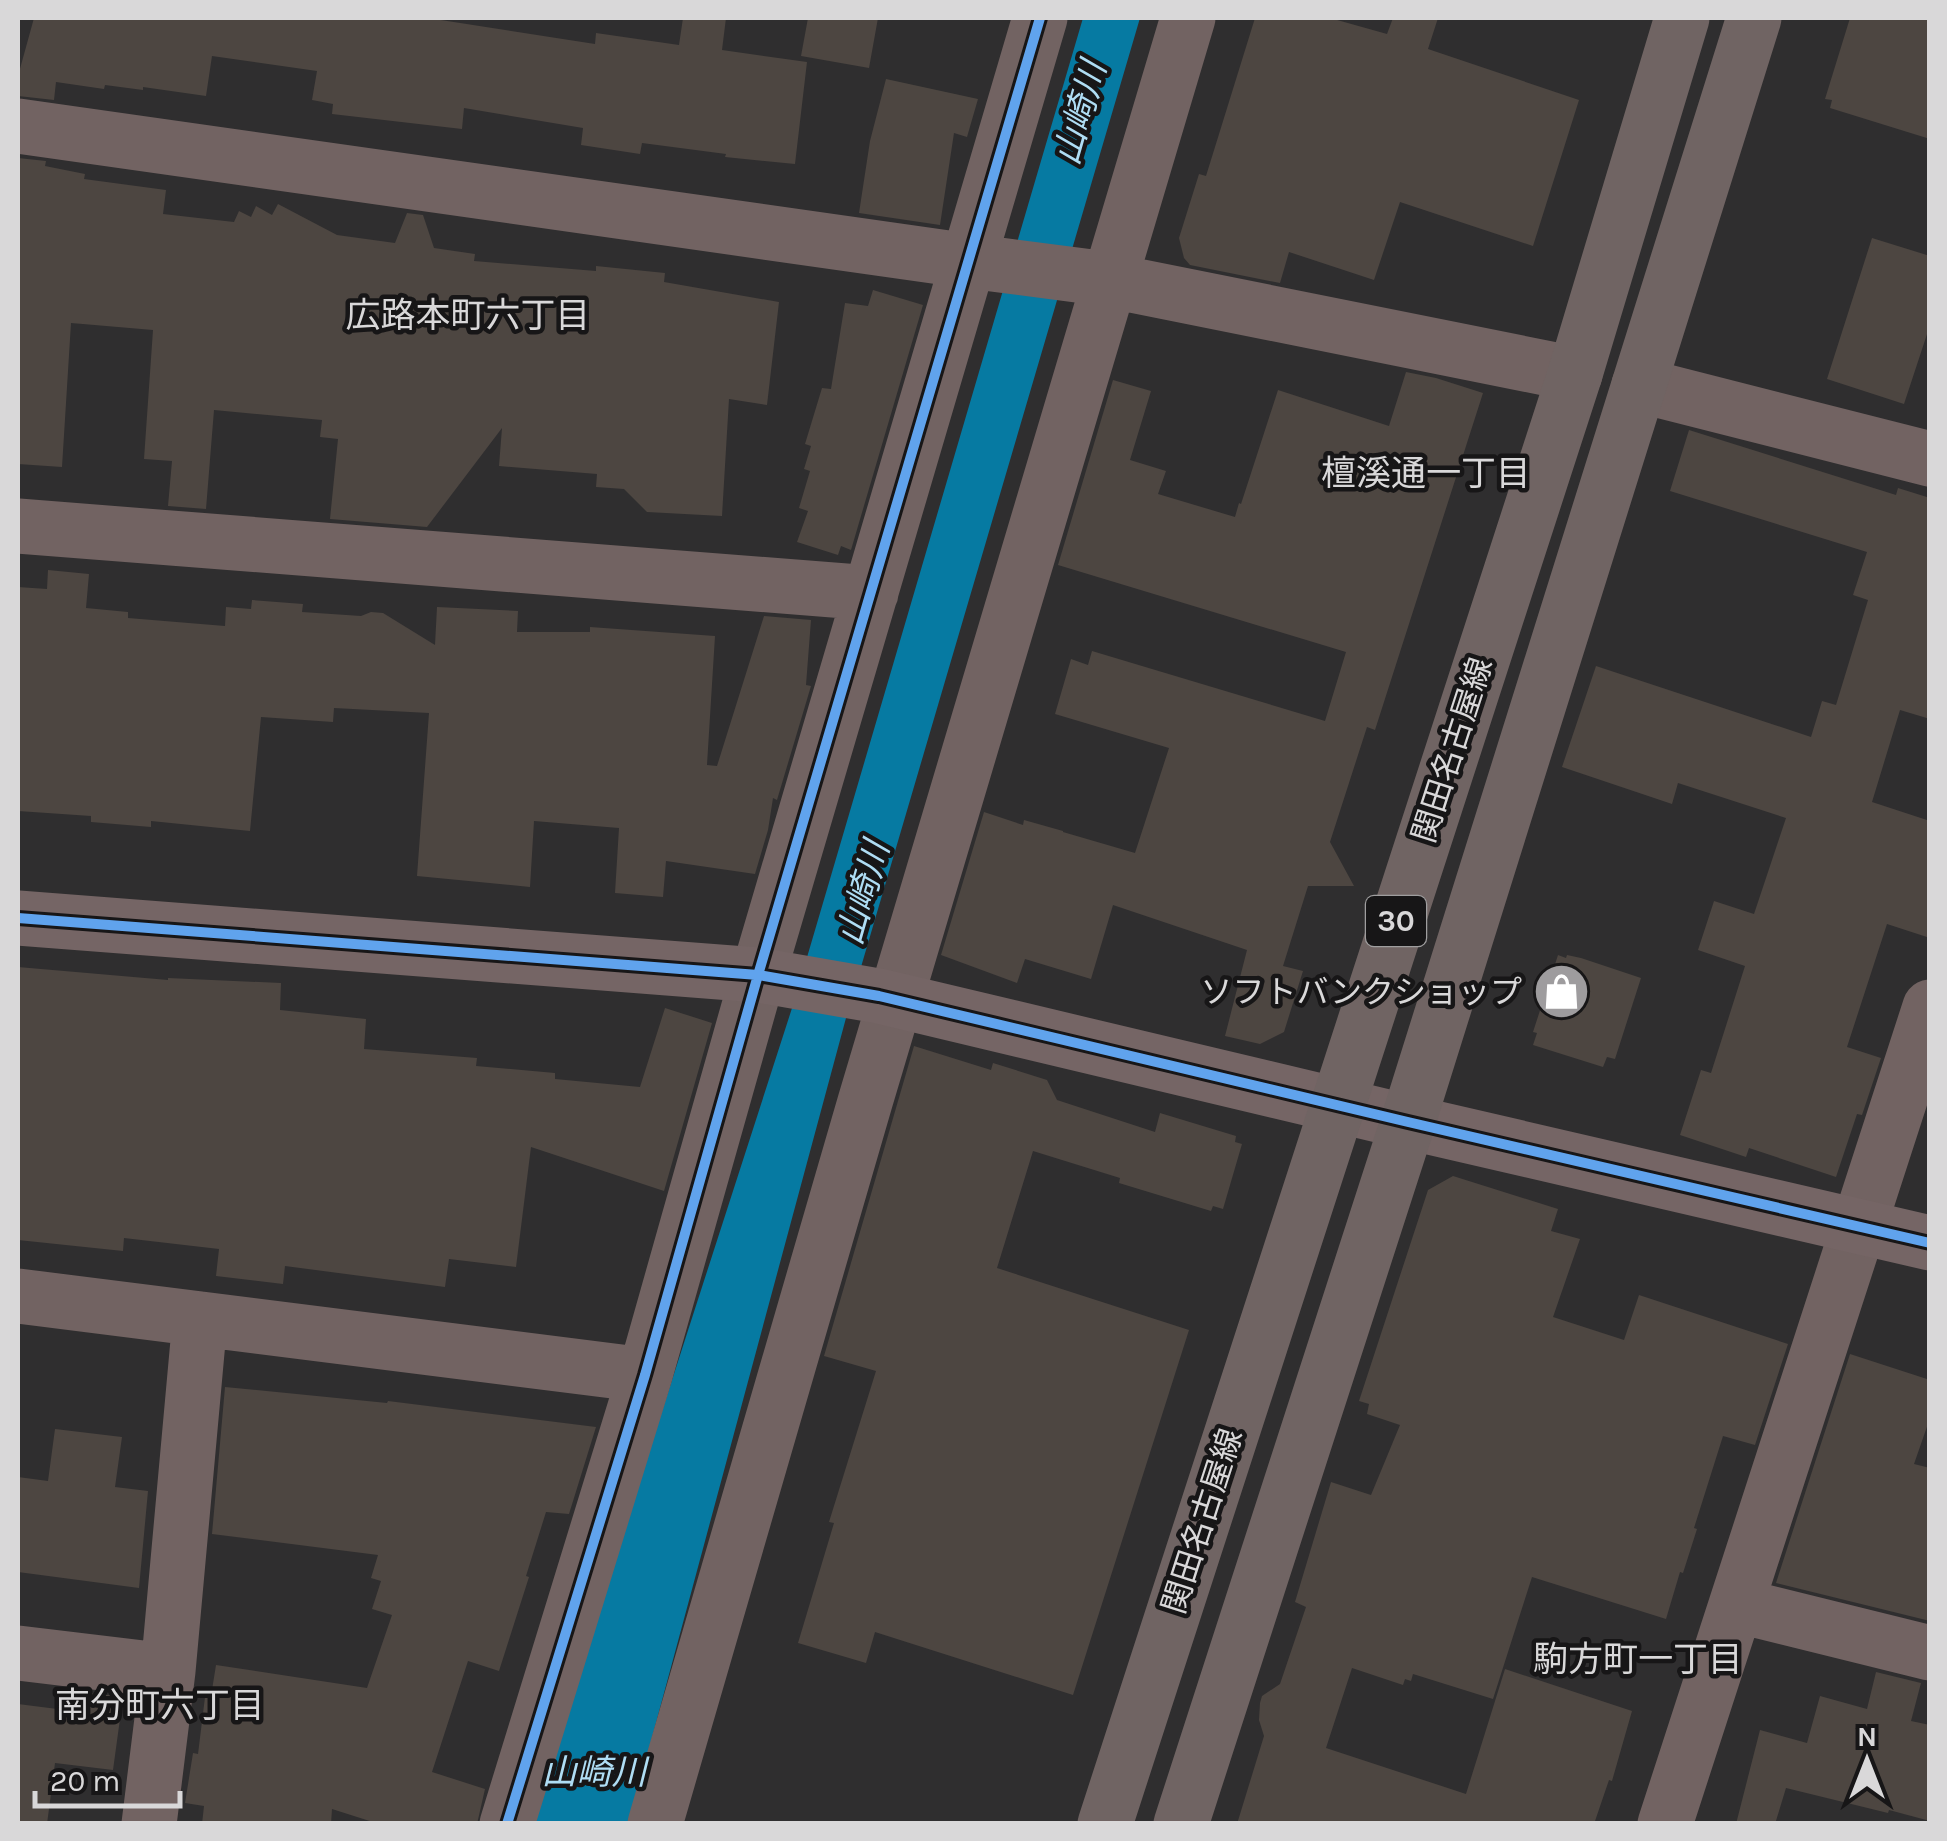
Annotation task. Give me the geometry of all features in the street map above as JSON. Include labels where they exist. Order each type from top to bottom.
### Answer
[{"type":"main road","name":"関田名古屋線","points":[[1104,1824],[1575,374],[1682,18]]},
{"type":"main road","name":"30","points":[[1180,1824],[1408,1122],[1754,18]]},
{"type":"street","points":[[507,1824],[646,1376],[758,974],[1040,18]]},
{"type":"street","points":[[655,1824],[887,998],[1101,279],[1188,18]]},
{"type":"street","points":[[18,126],[1101,279],[1575,374]]},
{"type":"street","points":[[1639,385],[1930,459]]},
{"type":"street","points":[[18,526],[871,593]]},
{"type":"street","points":[[18,918],[758,974],[887,998],[1930,1243]]},
{"type":"street","points":[[1665,1824],[1930,1007]]},
{"type":"street","points":[[18,1296],[646,1376]]},
{"type":"street","points":[[150,1824],[200,1319]]},
{"type":"street","points":[[1736,1605],[1930,1653]]},
{"type":"street","points":[[18,1653],[168,1671]]},
{"type":"water","name":"山崎川","points":[[1083,18],[1140,18],[846,1018],[629,1823],[532,1824],[793,1005]]},
{"type":"building","points":[[34,18],[428,18],[595,44],[596,33],[679,45],[683,18],[726,18],[722,50],[807,62],[795,164],[642,143],[640,154],[581,145],[583,128],[464,108],[462,129],[332,114],[333,104],[312,100],[317,71],[212,56],[206,96],[143,87],[105,85],[104,89],[56,82],[54,100],[18,96],[18,76]]},
{"type":"building","points":[[808,18],[878,18],[869,68],[801,56]]},
{"type":"building","points":[[1255,18],[1330,18],[1387,34],[1393,18],[1438,18],[1428,49],[1579,100],[1533,246],[1400,202],[1374,280],[1289,252],[1280,283],[1190,265],[1179,238],[1199,174],[1206,176]]},
{"type":"building","points":[[1850,18],[1930,18],[1930,139],[1830,108],[1832,100],[1825,99]]},
{"type":"building","points":[[886,79],[978,99],[967,137],[954,133],[940,225],[859,213],[870,141]]},
{"type":"building","points":[[18,158],[46,161],[45,166],[85,174],[84,179],[166,190],[163,214],[234,222],[239,211],[251,217],[256,206],[272,215],[278,204],[337,235],[395,243],[407,213],[423,215],[434,248],[475,254],[474,261],[665,273],[664,282],[779,302],[767,405],[729,399],[722,516],[647,512],[624,489],[596,487],[597,474],[499,466],[502,428],[427,527],[330,519],[338,439],[320,437],[322,420],[214,410],[206,509],[168,506],[172,461],[144,459],[153,330],[71,323],[62,467],[18,464]]},
{"type":"building","points":[[1872,238],[1930,256],[1930,325],[1904,404],[1827,379]]},
{"type":"building","points":[[873,290],[923,305],[851,550],[841,546],[838,555],[797,542],[808,511],[799,508],[810,471],[804,469],[811,446],[805,444],[822,388],[831,389],[845,303],[868,306]]},
{"type":"building","points":[[1406,372],[1483,393],[1375,730],[1367,727],[1330,842],[1354,886],[1308,886],[1283,966],[1303,971],[1284,1032],[1260,1044],[1225,1036],[1247,950],[1113,905],[1091,979],[1025,959],[1017,983],[941,955],[984,812],[1135,853],[1169,748],[1055,714],[1071,659],[1088,665],[1092,651],[1325,721],[1346,652],[1058,565],[1113,380],[1151,391],[1130,460],[1166,471],[1158,494],[1235,517],[1278,390],[1389,426]]},
{"type":"building","points":[[1689,430],[1896,495],[1898,488],[1930,498],[1930,719],[1900,710],[1872,802],[1930,821],[1930,938],[1887,924],[1847,1047],[1881,1058],[1836,1177],[1749,1148],[1746,1157],[1680,1135],[1701,1070],[1711,1073],[1745,966],[1698,950],[1714,901],[1754,914],[1786,818],[1678,783],[1672,804],[1562,767],[1596,666],[1811,737],[1822,701],[1836,705],[1868,600],[1853,595],[1867,552],[1670,491]]},
{"type":"building","points":[[48,570],[89,574],[86,608],[128,612],[128,618],[225,626],[226,607],[251,609],[252,600],[303,604],[302,612],[361,616],[383,613],[435,645],[437,607],[518,611],[517,632],[590,632],[590,627],[715,636],[707,765],[717,766],[764,616],[811,620],[806,685],[811,686],[777,800],[773,798],[755,874],[666,861],[663,897],[615,893],[619,828],[534,821],[530,887],[417,876],[429,713],[334,708],[333,722],[261,717],[250,831],[151,821],[151,827],[91,822],[91,816],[18,811],[18,587],[47,589]]},
{"type":"building","points":[[1558,955],[1581,958],[1641,978],[1615,1059],[1607,1057],[1603,1067],[1533,1045],[1537,1033],[1533,1032]]},
{"type":"building","points":[[18,967],[168,980],[281,983],[280,1010],[366,1019],[364,1049],[477,1058],[476,1066],[555,1073],[555,1079],[640,1087],[665,1008],[712,1023],[664,1191],[531,1147],[516,1267],[449,1259],[445,1287],[285,1266],[283,1284],[216,1276],[219,1249],[124,1238],[123,1251],[18,1240]]},
{"type":"building","points":[[914,1046],[991,1070],[993,1063],[1047,1080],[1057,1100],[1155,1132],[1160,1113],[1236,1136],[1235,1142],[1242,1144],[1223,1209],[1213,1206],[1211,1211],[1033,1151],[997,1268],[1189,1330],[1073,1695],[875,1632],[866,1663],[798,1643],[834,1523],[829,1522],[876,1371],[824,1356]]},
{"type":"building","points":[[1453,1176],[1558,1209],[1551,1231],[1580,1239],[1553,1317],[1624,1340],[1639,1295],[1788,1344],[1755,1445],[1723,1436],[1666,1619],[1532,1577],[1493,1699],[1413,1674],[1411,1681],[1405,1679],[1403,1685],[1352,1668],[1326,1748],[1466,1794],[1505,1669],[1632,1711],[1612,1781],[1609,1780],[1594,1824],[1237,1824],[1264,1736],[1259,1720],[1260,1703],[1262,1696],[1280,1684],[1306,1607],[1295,1602],[1331,1482],[1371,1495],[1400,1425],[1367,1414],[1369,1404],[1359,1401],[1428,1190]]},
{"type":"building","points":[[1850,1354],[1930,1380],[1930,1418],[1914,1464],[1930,1468],[1930,1621],[1776,1583]]},
{"type":"building","points":[[225,1387],[388,1401],[596,1427],[569,1514],[546,1512],[499,1671],[468,1661],[432,1772],[485,1789],[477,1824],[379,1824],[332,1809],[331,1824],[202,1824],[204,1806],[185,1803],[193,1753],[198,1754],[206,1689],[212,1690],[216,1665],[367,1688],[392,1615],[372,1609],[381,1581],[371,1578],[378,1555],[212,1534]]},
{"type":"building","points":[[55,1429],[122,1437],[115,1487],[148,1491],[139,1588],[18,1572],[18,1477],[48,1481]]},
{"type":"building","points":[[1876,1672],[1921,1683],[1911,1721],[1930,1725],[1930,1821],[1786,1788],[1775,1824],[1736,1824],[1760,1730],[1807,1743],[1820,1696],[1867,1709]]},
{"type":"building","points":[[76,1691],[123,1697],[113,1770],[55,1763],[47,1824],[18,1824],[18,1704],[73,1711]]},
{"type":"cycle path","points":[[507,1824],[645,1375],[758,975],[1040,18]]},
{"type":"cycle path","points":[[18,918],[758,975],[879,996],[1930,1243]]},
{"type":"place","name":"ソフトバンクショップ","points":[[1561,992]]},
{"type":"district","name":"広路本町六丁目","points":[[468,315]]},
{"type":"district","name":"檀溪通一丁目","points":[[1426,473]]},
{"type":"district","name":"駒方町一丁目","points":[[1638,1659]]},
{"type":"district","name":"南分町六丁目","points":[[160,1705]]}]
